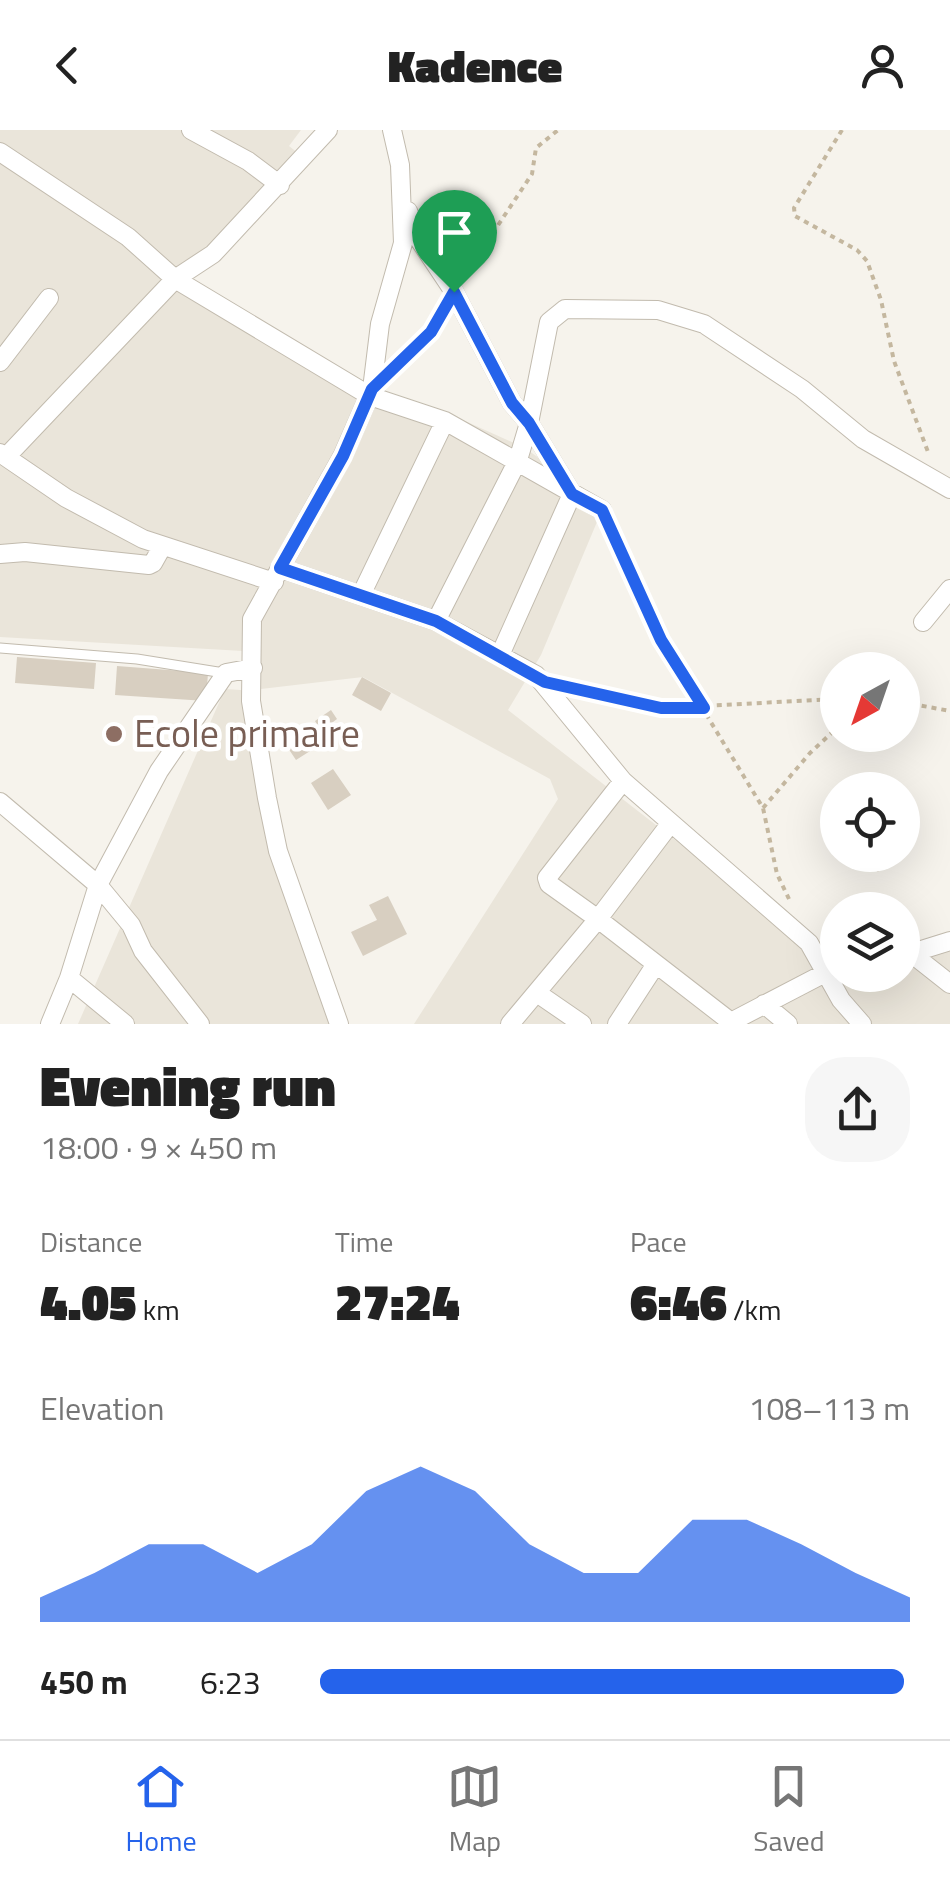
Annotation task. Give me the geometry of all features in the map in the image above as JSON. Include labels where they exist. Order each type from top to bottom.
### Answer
[{"type":"street","points":[[191,130],[248,161],[280,184]]},
{"type":"street","points":[[328,130],[213,254],[175,279],[3,455],[66,498],[162,547],[361,595],[436,621],[545,682],[623,781],[820,957]]},
{"type":"street","points":[[338,1024],[278,850],[251,702],[252,619],[343,456],[371,392],[380,324],[403,242],[400,166],[392,130]]},
{"type":"street","points":[[0,152],[128,237],[175,279],[371,392],[445,421],[602,510]]},
{"type":"street","points":[[401,192],[418,238],[454,292],[512,403],[529,423],[572,494]]},
{"type":"street","points":[[0,362],[49,298]]},
{"type":"street","points":[[436,621],[518,460],[549,322],[565,309],[658,310],[704,324],[802,389],[863,440],[950,489]]},
{"type":"street","points":[[361,595],[445,421]]},
{"type":"street","points":[[500,655],[572,494]]},
{"type":"street","points":[[0,554],[25,552],[148,565],[153,564],[162,547]]},
{"type":"street","points":[[923,622],[950,589]]},
{"type":"street","points":[[50,1024],[70,978],[98,886],[158,771],[226,673],[253,668]]},
{"type":"street","points":[[623,781],[547,878],[549,884],[729,1023],[820,976]]},
{"type":"street","points":[[0,802],[98,886],[131,925],[143,951],[200,1024]]},
{"type":"street","points":[[510,1024],[598,919],[670,824]]},
{"type":"street","points":[[920,951],[950,941]]},
{"type":"street","points":[[617,1024],[656,964]]},
{"type":"street","points":[[920,964],[950,984]]},
{"type":"street","points":[[70,978],[126,1024]]},
{"type":"street","points":[[537,992],[582,1024]]},
{"type":"street","points":[[839,992],[862,1024]]},
{"type":"street","points":[[764,1004],[788,1024]]},
{"type":"lane","points":[[0,648],[136,659],[226,673]]},
{"type":"path","points":[[371,392],[431,332],[486,239],[532,174],[536,148],[558,130]]},
{"type":"path","points":[[842,130],[794,208],[795,216],[857,250],[868,261],[894,362],[928,452]]},
{"type":"path","points":[[602,510],[661,640],[763,808],[777,874],[793,909]]},
{"type":"path","points":[[545,682],[661,708],[820,699]]},
{"type":"path","points":[[920,705],[950,711]]},
{"type":"path","points":[[763,808],[820,744]]},
{"type":"shaded area","points":[[0,130],[301,130],[289,146],[308,161],[175,276],[372,389],[445,412],[525,448],[580,488],[602,510],[541,655],[508,710],[820,953],[820,992],[920,992],[920,952],[950,947],[950,1024],[414,1024],[558,799],[550,779],[363,677],[261,689],[261,652],[0,637]]},
{"type":"shaded area","points":[[225,689],[256,691],[269,784],[302,898],[347,1024],[78,1024]]},
{"type":"building","points":[[17,657],[96,663],[94,689],[15,683]]},
{"type":"building","points":[[117,666],[208,673],[206,701],[115,695]]},
{"type":"building","points":[[362,677],[391,693],[381,711],[352,695]]},
{"type":"building","points":[[331,710],[337,719],[321,731],[315,721]]},
{"type":"building","points":[[307,728],[318,746],[296,760],[284,742]]},
{"type":"building","points":[[333,769],[351,795],[328,810],[311,783]]},
{"type":"building","points":[[388,896],[407,934],[363,956],[351,932],[377,920],[369,905]]},
{"type":"place","name":"Ecole primaire","points":[[114,734]]},
{"type":"route","points":[[454,292],[512,403],[529,423],[572,494],[602,510],[661,640],[704,708],[661,708],[545,682],[436,621],[280,568],[343,456],[372,389],[431,332],[454,292]]}]
